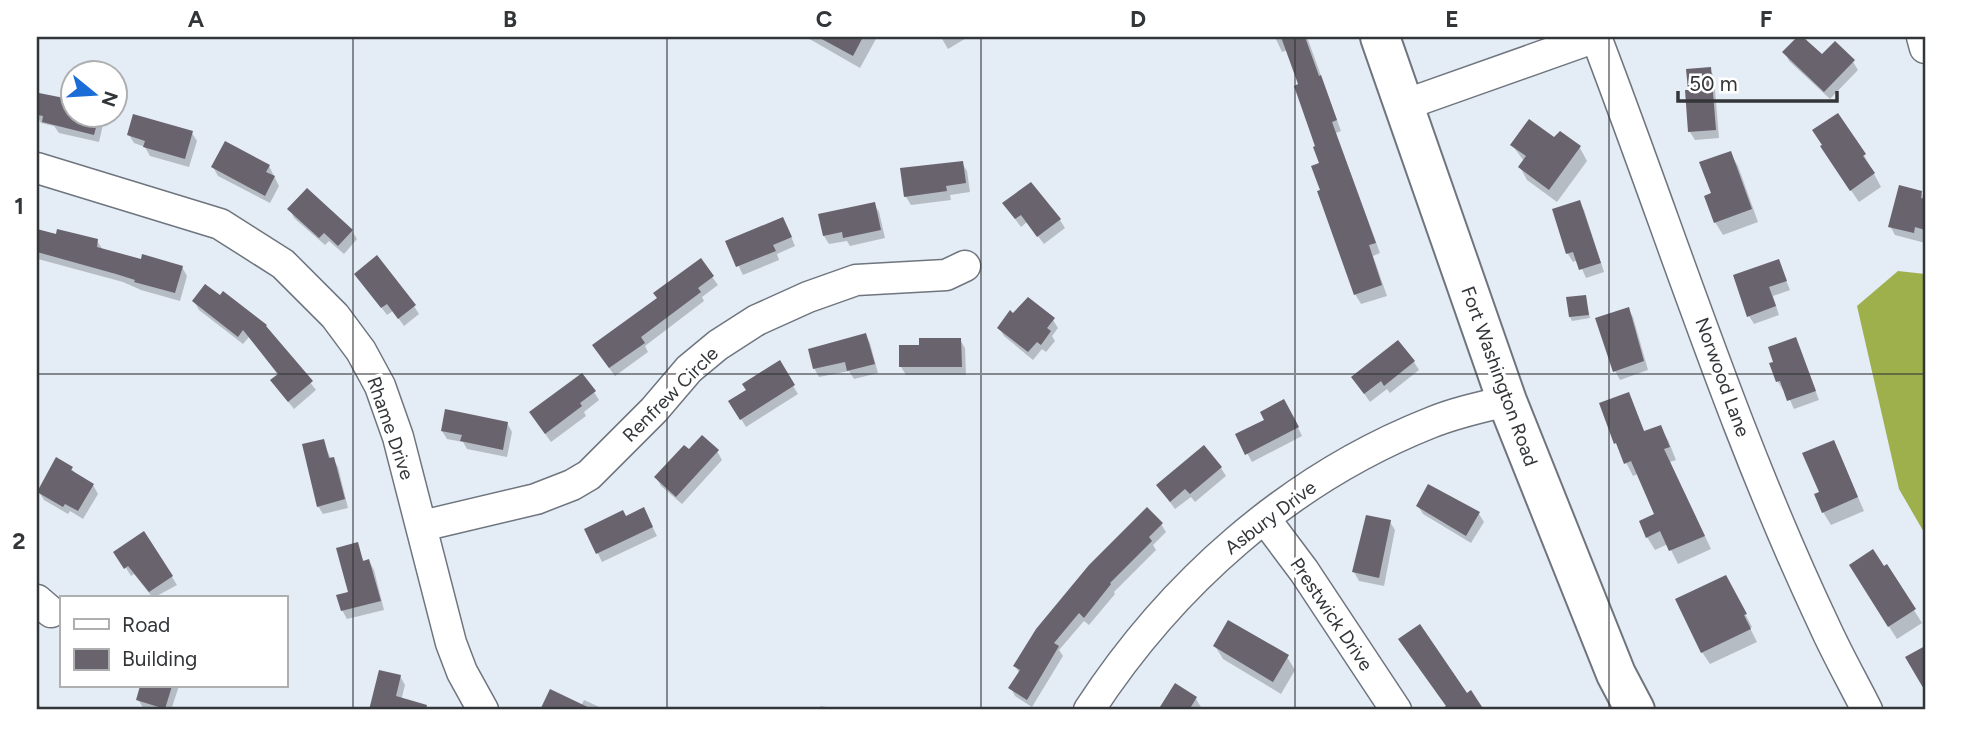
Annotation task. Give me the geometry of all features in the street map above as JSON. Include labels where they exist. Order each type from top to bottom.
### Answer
[{"type":"main road","name":"Fort Washington Road","points":[[1380,37],[1507,401],[1611,662],[1635,710]]},
{"type":"street","points":[[1404,105],[1596,37]]},
{"type":"street","name":"Norwood Lane","points":[[1596,37],[1778,522],[1824,626],[1867,710]]},
{"type":"street","points":[[1922,37],[1925,48]]},
{"type":"street","name":"Rhame Drive","points":[[37,167],[220,223],[283,264],[335,316],[372,369],[398,437],[451,643],[461,672],[483,710]]},
{"type":"street","name":"Renfrew Circle","points":[[422,526],[536,499],[589,475],[654,410],[689,369],[718,345],[757,320],[808,297],[856,280],[946,275],[965,266]]},
{"type":"street","name":"Asbury Drive","points":[[1089,710],[1148,630],[1191,582],[1265,519],[1340,465],[1384,443],[1432,422],[1507,401]]},
{"type":"street","name":"Prestwick Drive","points":[[1265,519],[1304,571],[1396,710]]},
{"type":"green space","points":[[1898,271],[1925,274],[1925,534],[1899,489],[1857,306]]},
{"type":"building","points":[[818,37],[863,37],[853,56]]},
{"type":"building","points":[[1281,37],[1305,37],[1337,120],[1332,122],[1376,243],[1369,245],[1382,285],[1354,295],[1317,191],[1320,190],[1311,166],[1319,163],[1294,86],[1298,84]]},
{"type":"building","points":[[1797,37],[1803,37],[1822,54],[1835,41],[1855,60],[1824,92],[1782,52]]},
{"type":"building","points":[[1711,67],[1716,130],[1688,132],[1686,69]]},
{"type":"building","points":[[39,93],[60,97],[60,126],[42,122],[43,116],[37,115]]},
{"type":"building","points":[[1838,113],[1866,154],[1863,156],[1875,173],[1850,191],[1812,130]]},
{"type":"building","points":[[133,114],[193,131],[185,159],[143,147],[145,141],[127,135]]},
{"type":"building","points":[[1529,119],[1554,137],[1560,131],[1581,146],[1549,190],[1518,167],[1526,156],[1510,145]]},
{"type":"building","points":[[74,130],[95,130],[94,135]]},
{"type":"building","points":[[225,141],[270,165],[266,172],[275,176],[265,196],[211,167]]},
{"type":"building","points":[[1731,151],[1752,209],[1714,223],[1704,196],[1711,193],[1699,162]]},
{"type":"building","points":[[963,161],[966,183],[946,186],[947,191],[904,197],[900,168]]},
{"type":"building","points":[[1031,182],[1061,219],[1037,237],[1021,215],[1015,219],[1002,203]]},
{"type":"building","points":[[1899,185],[1922,191],[1921,198],[1925,199],[1925,230],[1915,227],[1914,233],[1888,227]]},
{"type":"building","points":[[307,188],[353,230],[338,246],[324,233],[319,238],[287,209]]},
{"type":"building","points":[[1580,200],[1601,263],[1579,270],[1573,252],[1566,254],[1552,209]]},
{"type":"building","points":[[875,202],[881,230],[843,238],[842,232],[823,236],[818,214]]},
{"type":"building","points":[[783,217],[792,237],[773,245],[776,251],[736,267],[725,241]]},
{"type":"building","points":[[37,229],[56,234],[57,229],[98,239],[97,247],[141,259],[142,254],[183,266],[175,293],[37,252]]},
{"type":"building","points":[[377,255],[416,305],[398,319],[387,304],[381,308],[354,274]]},
{"type":"building","points":[[701,258],[714,276],[698,288],[701,292],[641,337],[645,343],[609,368],[592,345],[657,298],[653,293]]},
{"type":"building","points":[[1779,259],[1787,281],[1769,287],[1776,306],[1747,317],[1733,275]]},
{"type":"building","points":[[205,284],[220,295],[223,291],[267,325],[313,381],[288,402],[270,380],[278,374],[243,330],[238,337],[192,301]]},
{"type":"building","points":[[1586,295],[1589,315],[1569,317],[1566,297]]},
{"type":"building","points":[[1028,297],[1055,318],[1047,328],[1051,331],[1041,345],[1037,342],[1028,352],[997,328],[1010,310],[1013,313]]},
{"type":"building","points":[[1629,307],[1644,361],[1613,372],[1595,318]]},
{"type":"building","points":[[866,333],[875,364],[847,371],[845,362],[813,369],[808,349]]},
{"type":"building","points":[[1796,337],[1816,391],[1787,401],[1780,381],[1776,382],[1769,363],[1773,362],[1768,347]]},
{"type":"building","points":[[919,338],[961,338],[962,367],[899,367],[899,345],[919,345]]},
{"type":"building","points":[[1398,340],[1415,361],[1384,386],[1381,381],[1364,394],[1351,377]]},
{"type":"building","points":[[780,360],[795,385],[740,420],[728,401],[746,390],[742,384]]},
{"type":"building","points":[[582,373],[596,391],[580,403],[582,406],[545,434],[529,412]]},
{"type":"building","points":[[1629,392],[1644,431],[1661,425],[1670,447],[1664,449],[1705,536],[1669,551],[1660,531],[1646,538],[1639,521],[1654,514],[1631,461],[1624,464],[1616,443],[1614,444],[1599,403]]},
{"type":"building","points":[[1284,399],[1299,427],[1245,455],[1235,434],[1264,420],[1260,412]]},
{"type":"building","points":[[445,409],[508,422],[503,450],[460,441],[462,435],[441,431]]},
{"type":"building","points":[[702,435],[719,450],[676,497],[654,477],[684,445],[689,449]]},
{"type":"building","points":[[324,439],[329,458],[334,457],[345,499],[317,507],[302,444]]},
{"type":"building","points":[[1834,440],[1858,497],[1822,513],[1814,494],[1819,492],[1802,453]]},
{"type":"building","points":[[1204,445],[1222,467],[1190,494],[1185,489],[1170,502],[1156,485]]},
{"type":"building","points":[[56,457],[94,484],[78,511],[65,504],[63,507],[37,492]]},
{"type":"building","points":[[1428,484],[1480,512],[1466,536],[1416,506]]},
{"type":"building","points":[[644,507],[653,527],[596,554],[584,529],[623,510],[626,516]]},
{"type":"building","points":[[1147,507],[1163,523],[1149,537],[1152,541],[1110,583],[1084,618],[1079,613],[1054,643],[1059,646],[1027,700],[1008,688],[1020,670],[1013,666],[1036,629],[1089,565]]},
{"type":"building","points":[[1366,515],[1391,520],[1379,578],[1352,572]]},
{"type":"building","points":[[144,531],[173,576],[149,592],[128,566],[124,569],[113,552]]},
{"type":"building","points":[[358,542],[363,561],[369,559],[381,601],[341,611],[336,595],[348,592],[336,548]]},
{"type":"building","points":[[1873,549],[1884,566],[1887,564],[1916,609],[1888,627],[1849,565]]},
{"type":"building","points":[[1726,575],[1747,614],[1744,615],[1751,629],[1701,653],[1675,599]]},
{"type":"building","points":[[1228,620],[1289,655],[1273,682],[1213,646]]},
{"type":"building","points":[[1420,624],[1467,693],[1471,690],[1484,710],[1439,710],[1446,706],[1398,639]]},
{"type":"building","points":[[1925,646],[1925,691],[1905,657]]},
{"type":"building","points":[[379,670],[401,675],[396,696],[427,705],[426,710],[369,710]]},
{"type":"building","points":[[1175,683],[1197,697],[1189,710],[1158,710]]},
{"type":"building","points":[[139,688],[171,688],[165,709],[136,700]]},
{"type":"building","points":[[550,689],[594,710],[540,710]]}]
